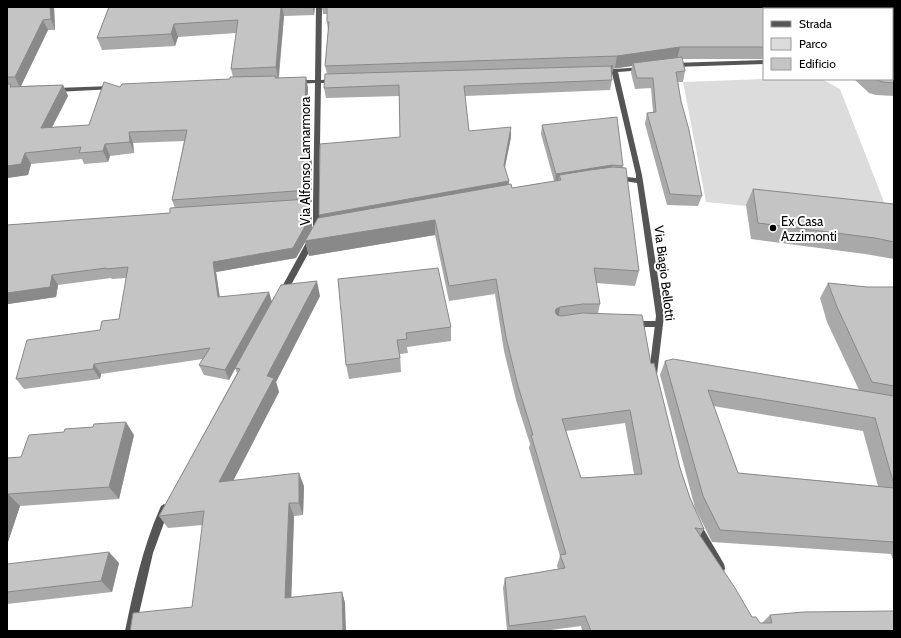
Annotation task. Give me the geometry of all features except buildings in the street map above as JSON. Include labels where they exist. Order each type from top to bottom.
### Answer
[{"type":"street","name":"Via Alfonso Lamarmora","points":[[279,300],[317,230],[312,205],[319,7]]},
{"type":"street","points":[[670,65],[692,63],[763,62]]},
{"type":"street","points":[[592,73],[646,68]]},
{"type":"street","name":"Via Biagio Bellotti","points":[[615,72],[640,181],[660,316],[656,383]]},
{"type":"street","points":[[290,82],[341,81]]},
{"type":"street","points":[[46,91],[117,88]]},
{"type":"street","points":[[610,178],[640,181]]},
{"type":"street","points":[[317,230],[327,227]]},
{"type":"street","points":[[627,323],[659,324]]},
{"type":"street","points":[[130,631],[151,540],[168,502]]},
{"type":"street","points":[[691,516],[727,580]]},
{"type":"green space","points":[[763,79],[824,80],[840,89],[891,220],[706,202],[683,82]]},
{"type":"place","name":"Ex Casa Azzimonti","points":[[773,228]]}]
